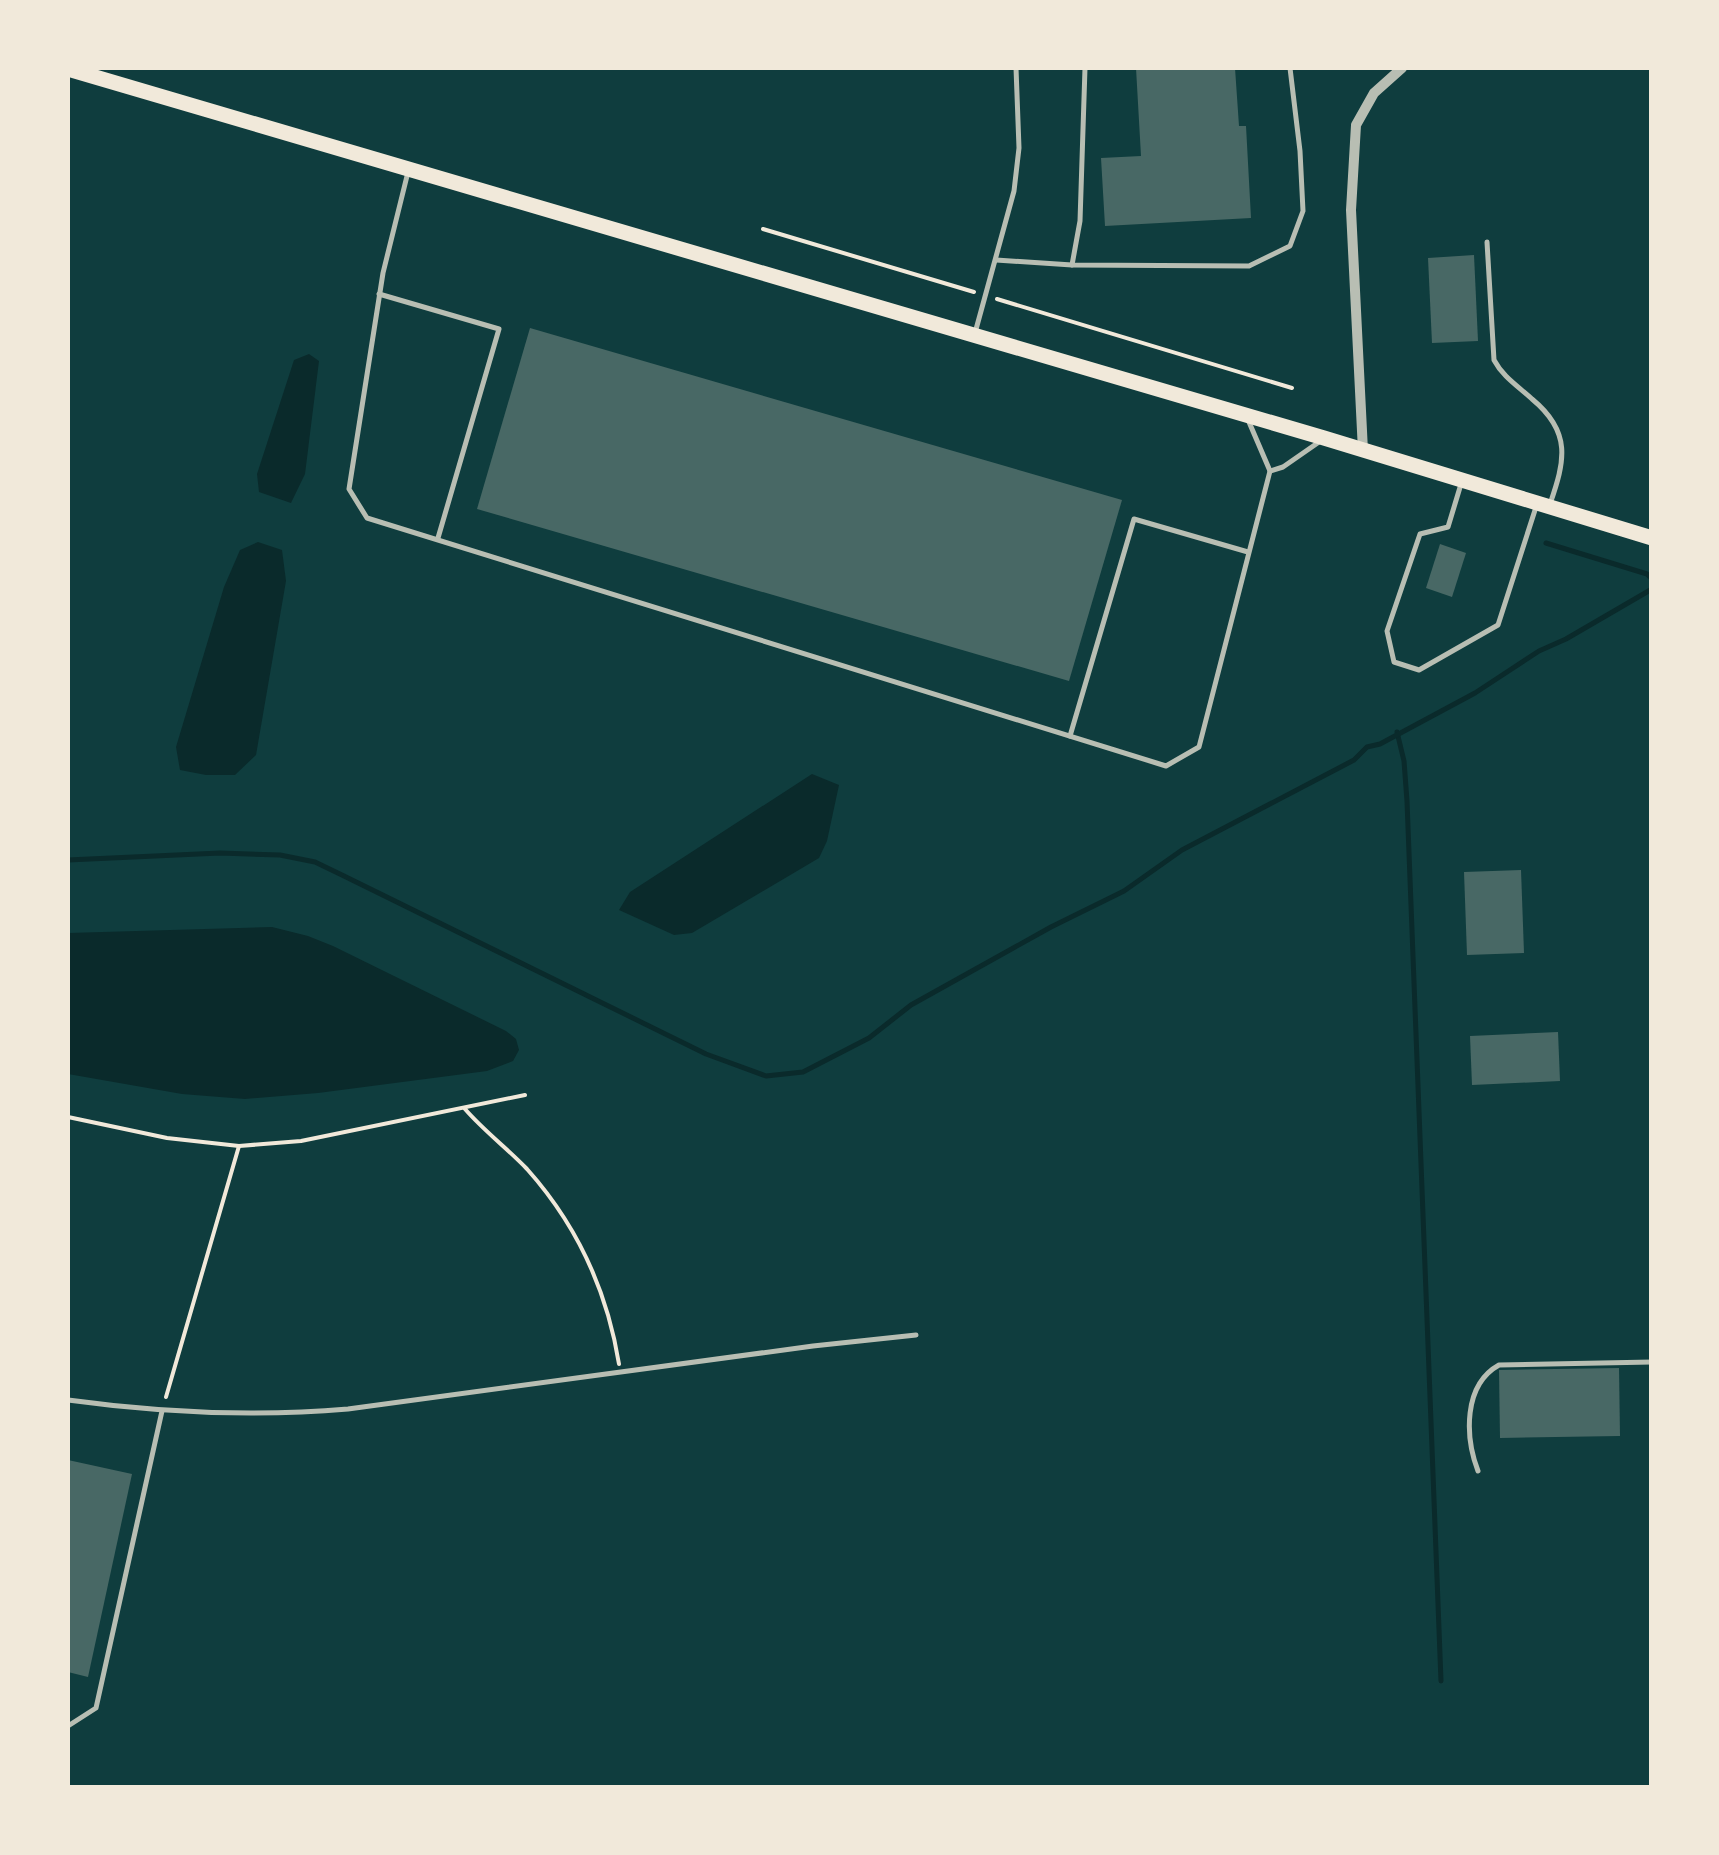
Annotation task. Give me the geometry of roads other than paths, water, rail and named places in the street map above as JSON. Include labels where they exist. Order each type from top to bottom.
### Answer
[{"type":"main road","points":[[68,69],[1652,538]]},
{"type":"street","points":[[1363,451],[1351,210],[1356,124],[1374,93],[1402,68]]},
{"type":"lane","points":[[974,336],[1014,191],[1019,148],[1016,68]]},
{"type":"lane","points":[[1072,264],[1080,221],[1086,68]]},
{"type":"lane","points":[[996,260],[1249,266],[1290,246],[1303,211],[1290,68]]},
{"type":"lane","points":[[409,169],[379,294],[349,489],[368,518],[1166,766],[1198,747],[1270,471],[1246,416]]},
{"type":"lane","points":[[1462,481],[1448,527],[1420,534],[1386,631],[1394,662],[1419,670],[1498,625],[1543,505],[1564,463],[1560,434],[1538,404],[1501,373],[1494,360],[1487,242]]},
{"type":"lane","points":[[379,294],[498,330],[437,540]]},
{"type":"lane","points":[[1270,471],[1283,467],[1324,438]]},
{"type":"lane","points":[[1070,736],[1134,520],[1248,552]]},
{"type":"lane","points":[[68,1400],[213,1414],[314,1412],[916,1335]]},
{"type":"lane","points":[[1478,1471],[1471,1452],[1469,1426],[1476,1387],[1486,1372],[1499,1365],[1652,1362]]},
{"type":"lane","points":[[68,1726],[96,1708],[162,1411]]},
{"type":"water","points":[[309,354],[319,361],[305,474],[291,503],[259,492],[257,474],[294,360]]},
{"type":"water","points":[[258,542],[282,550],[286,581],[256,755],[235,775],[180,770],[176,747],[224,587],[240,550]]},
{"type":"water","points":[[812,774],[839,785],[827,841],[819,858],[692,933],[674,935],[619,910],[630,892]]},
{"type":"water","points":[[272,927],[333,946],[506,1031],[516,1039],[519,1050],[513,1061],[487,1071],[245,1099],[182,1094],[68,1074],[68,933]]},
{"type":"waterway","points":[[1546,543],[1647,574],[1652,579]]},
{"type":"waterway","points":[[68,860],[220,853],[280,855],[315,862],[706,1054],[766,1076],[803,1072],[869,1038],[911,1005],[1124,891],[1182,850],[1354,760],[1367,747],[1380,744],[1475,693],[1539,651],[1652,589]]},
{"type":"waterway","points":[[1397,732],[1407,801],[1441,1681]]}]
